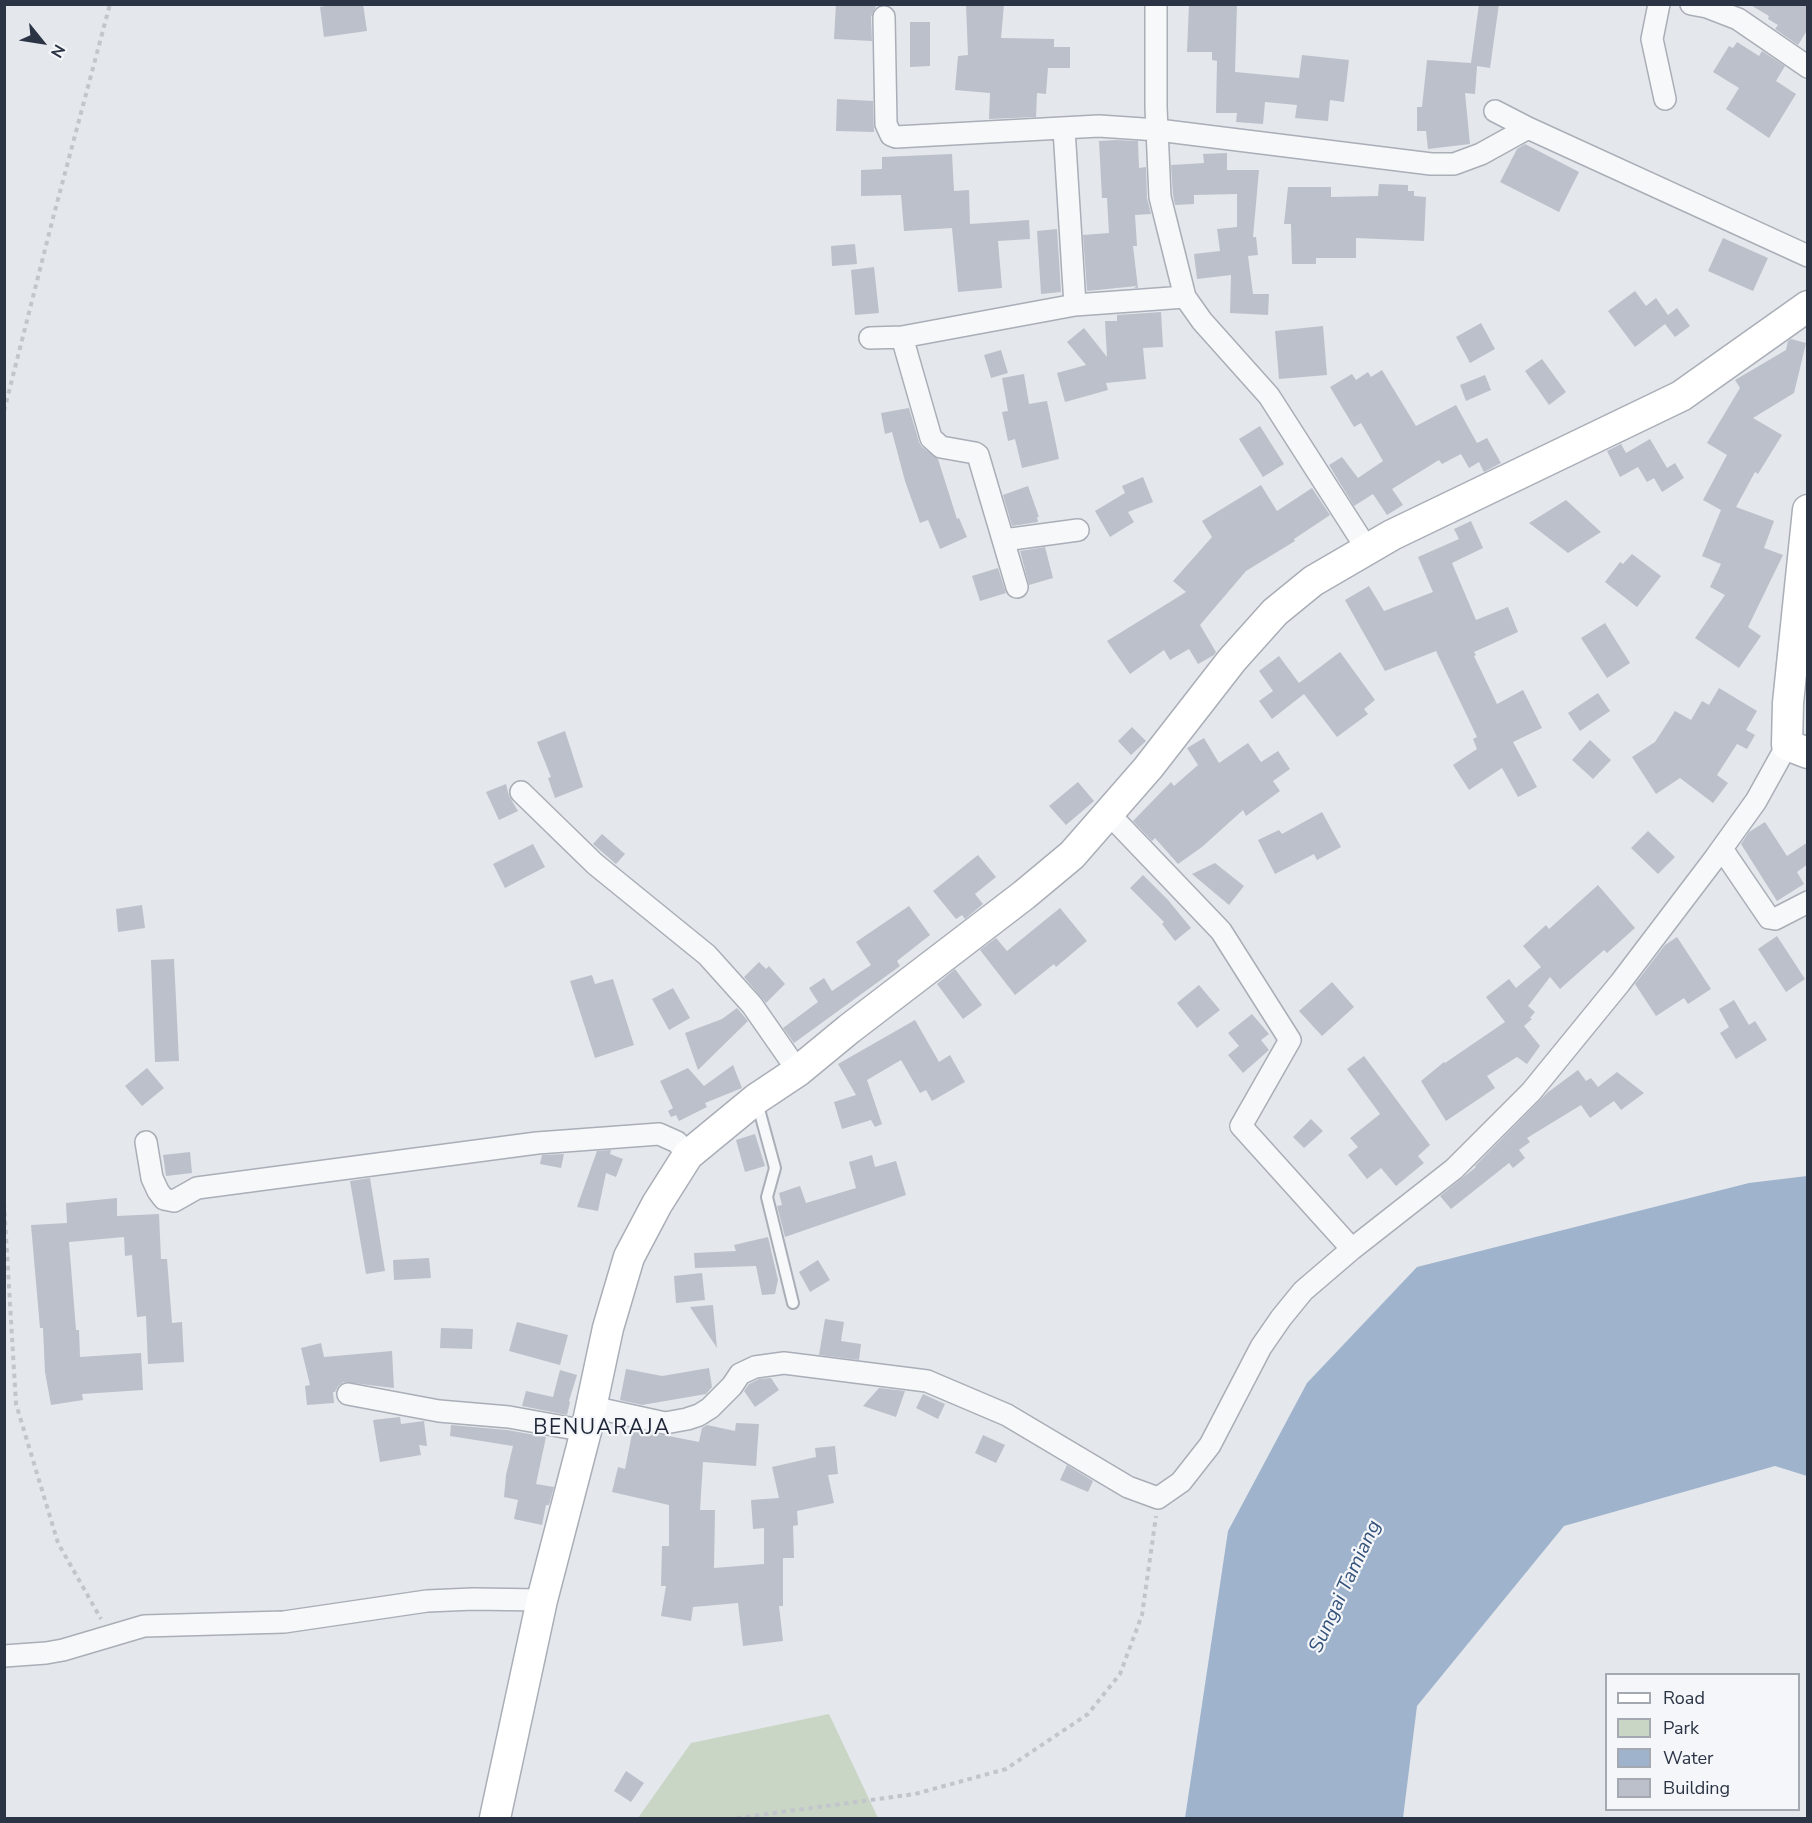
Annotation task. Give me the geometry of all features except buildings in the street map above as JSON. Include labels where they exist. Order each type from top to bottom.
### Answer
[{"type":"main road","points":[[495,1818],[542,1600],[589,1419],[608,1328],[629,1257],[657,1203],[688,1155],[756,1099],[798,1071],[1064,862],[1109,814],[1232,660],[1275,612],[1313,581],[1367,549],[1681,396],[1808,306]]},
{"type":"main road","points":[[1797,749],[1788,703],[1808,510]]},
{"type":"street","points":[[1156,4],[1156,107],[1160,197],[1185,297],[1202,321],[1269,396],[1367,549]]},
{"type":"street","points":[[1659,4],[1652,39],[1665,99]]},
{"type":"street","points":[[1691,4],[1707,7],[1738,19],[1808,67]]},
{"type":"street","points":[[884,17],[886,123],[891,135],[896,137],[1099,126],[1158,130],[1431,164],[1454,164],[1481,154],[1528,128]]},
{"type":"street","points":[[1495,111],[1808,256]]},
{"type":"street","points":[[1064,129],[1076,305]]},
{"type":"street","points":[[870,338],[902,337],[1076,305],[1185,297]]},
{"type":"street","points":[[902,337],[931,438],[941,447],[978,455],[1017,587]]},
{"type":"street","points":[[1004,540],[1078,530]]},
{"type":"street","points":[[348,1394],[439,1411],[509,1417],[665,1423],[699,1415],[710,1408],[732,1386],[740,1374],[755,1367],[784,1363],[927,1381],[1007,1415],[1128,1488],[1158,1498],[1181,1482],[1210,1445],[1248,1371],[1281,1318],[1304,1292],[1352,1249],[1454,1169],[1531,1092],[1620,983],[1797,749]]},
{"type":"street","points":[[521,792],[595,864],[707,955],[752,1005],[798,1071]]},
{"type":"street","points":[[1109,814],[1221,931],[1290,1040],[1241,1126],[1352,1249]]},
{"type":"street","points":[[1722,849],[1768,918],[1775,919],[1808,902]]},
{"type":"street","points":[[146,1142],[152,1178],[158,1191],[164,1199],[174,1202],[197,1188],[537,1143],[659,1134],[676,1142],[688,1155]]},
{"type":"street","points":[[4,1656],[63,1650],[144,1626],[284,1622],[427,1601],[542,1600]]},
{"type":"lane","points":[[756,1099],[775,1168],[767,1197],[793,1303]]},
{"type":"path","points":[[4,411],[110,4]]},
{"type":"path","points":[[4,1203],[16,1404],[58,1543],[111,1635]]},
{"type":"path","points":[[737,1818],[915,1794],[1006,1769],[1088,1714],[1120,1674],[1142,1615],[1158,1498]]},
{"type":"green space","points":[[829,1714],[878,1818],[638,1818],[691,1743]]},
{"type":"water","name":"Sungai Tamiang","points":[[1807,1176],[1807,1476],[1775,1466],[1564,1526],[1417,1706],[1403,1818],[1185,1818],[1228,1531],[1307,1383],[1417,1267],[1749,1183]]},
{"type":"district","name":"BENUARAJA","points":[[602,1429]]}]
